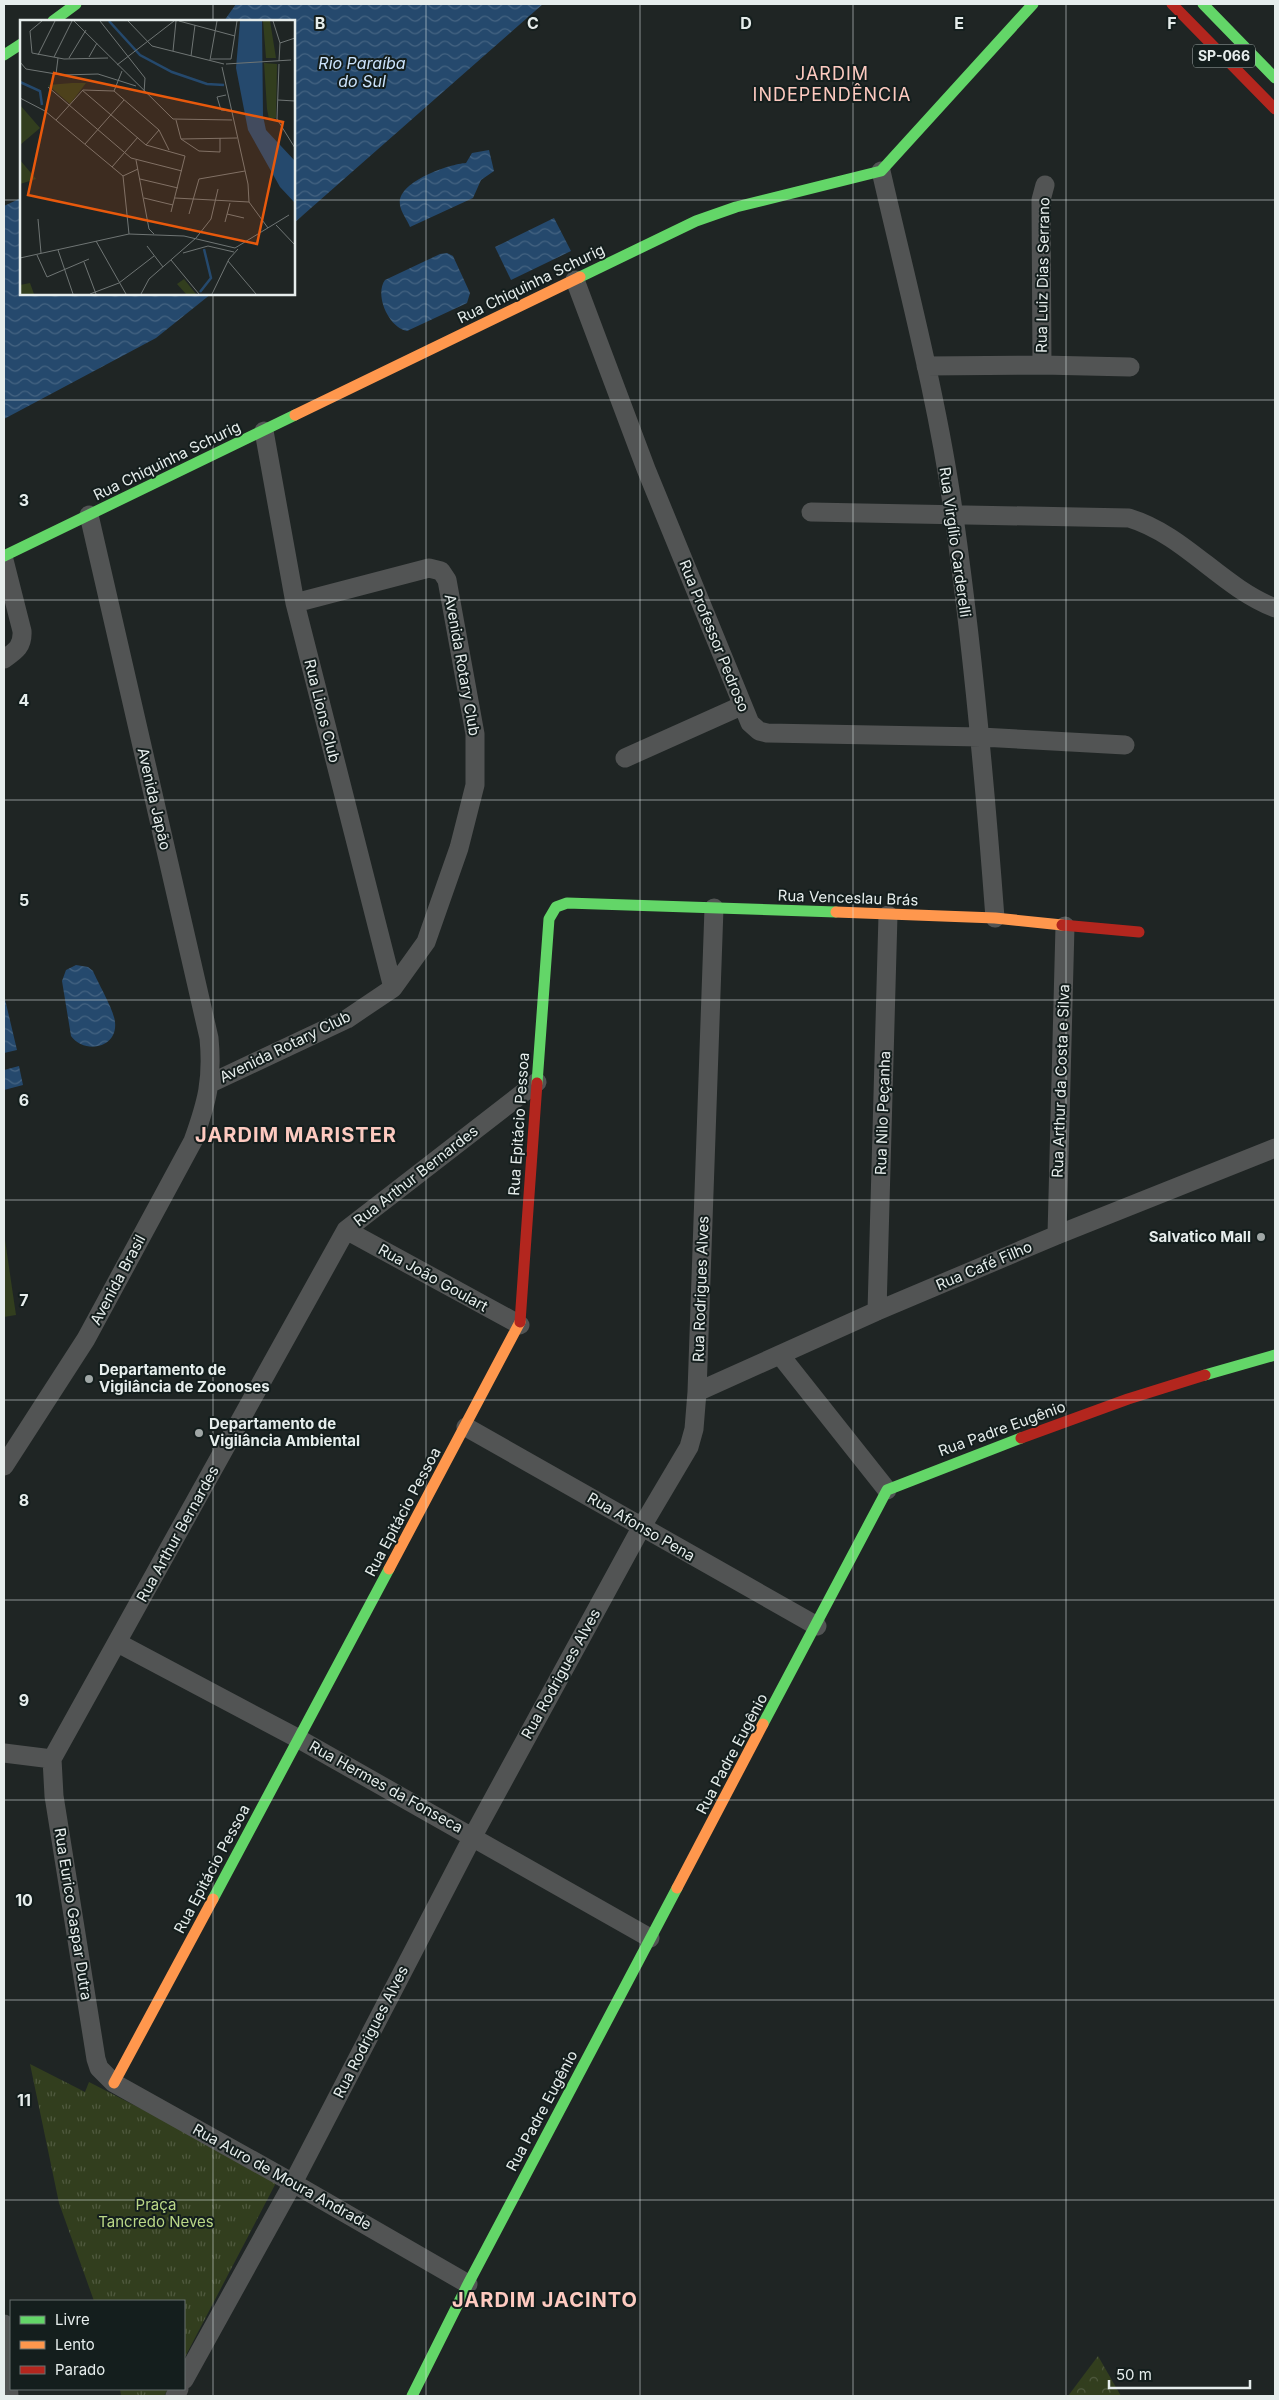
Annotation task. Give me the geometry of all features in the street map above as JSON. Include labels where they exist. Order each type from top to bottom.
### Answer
[{"type":"street","points":[[54,20],[76,4]]},
{"type":"street","points":[[881,171],[1032,4]]},
{"type":"street","name":"SP-066","points":[[1172,4],[1275,109]]},
{"type":"street","name":"SP-066","points":[[1203,4],[1275,78]]},
{"type":"street","points":[[4,55],[20,45]]},
{"type":"street","name":"Rua Chiquinha Schurig","points":[[4,556],[714,214],[881,171]]},
{"type":"street","name":"Rua Virgílio Carderelli","points":[[881,171],[926,366],[954,515],[981,737],[995,918]]},
{"type":"street","name":"Rua Luiz Dias Serrano","points":[[1042,365],[1041,200],[1045,185]]},
{"type":"street","name":"Rua Professor Pedroso","points":[[574,280],[646,469],[741,706],[750,723],[759,731],[767,733],[981,737],[1125,745]]},
{"type":"street","name":"Rua Luiz Dias Serrano","points":[[926,366],[1042,365],[1130,367]]},
{"type":"street","name":"Rua Lions Club","points":[[264,431],[295,603],[393,988]]},
{"type":"street","points":[[812,512],[1129,518],[1146,523],[1163,533],[1241,592],[1275,608]]},
{"type":"street","name":"Avenida Japão","points":[[89,515],[209,1038],[211,1083]]},
{"type":"street","points":[[4,560],[23,641],[17,651],[4,659]]},
{"type":"street","name":"Avenida Rotary Club","points":[[211,1083],[347,1019],[393,988],[426,942],[459,848],[475,785],[475,734],[447,580],[440,571],[429,568],[295,603]]},
{"type":"street","points":[[625,758],[741,706]]},
{"type":"street","name":"Rua Venceslau Brás","points":[[556,907],[567,903],[995,918],[1140,932]]},
{"type":"street","name":"Rua Epitácio Pessoa","points":[[114,2083],[520,1325],[549,919],[556,907]]},
{"type":"street","name":"Rua Rodrigues Alves","points":[[185,2378],[293,2183],[473,1836],[641,1528],[689,1447],[694,1429],[697,1392],[714,908]]},
{"type":"street","name":"Rua Nilo Peçanha","points":[[877,1311],[888,915]]},
{"type":"street","name":"Rua Arthur da Costa e Silva","points":[[1057,1235],[1065,926]]},
{"type":"street","name":"Rua Arthur Bernardes","points":[[52,1759],[346,1230],[537,1082]]},
{"type":"street","name":"Avenida Brasil","points":[[7,1458],[86,1339],[193,1141],[204,1113],[211,1083]]},
{"type":"street","name":"Rua Café Filho","points":[[697,1392],[877,1311],[1057,1235],[1275,1148]]},
{"type":"street","name":"Rua João Goulart","points":[[346,1230],[520,1325]]},
{"type":"street","points":[[780,1354],[887,1490]]},
{"type":"street","name":"Rua Padre Eugênio","points":[[412,2396],[468,2284],[887,1490],[974,1455],[1193,1377],[1275,1355]]},
{"type":"street","name":"Rua Afonso Pena","points":[[466,1426],[641,1528],[816,1626]]},
{"type":"street","name":"Rua Hermes da Fonseca","points":[[118,1643],[299,1739],[650,1938]]},
{"type":"street","points":[[4,1753],[52,1759]]},
{"type":"street","name":"Rua Eurico Gaspar Dutra","points":[[52,1759],[54,1796],[99,2068]]},
{"type":"street","name":"Rua Auro de Moura Andrade","points":[[99,2068],[114,2083],[468,2284]]},
{"type":"street","points":[[4,2324],[7,2388]]},
{"type":"green space","points":[[4,1233],[16,1315],[4,1317]]},
{"type":"green space","name":"Praça Tancredo Neves","points":[[30,2064],[85,2092],[89,2082],[278,2179],[185,2357],[185,2300],[94,2300],[59,2203]]},
{"type":"green space","points":[[1098,2356],[1121,2396],[1068,2396]]},
{"type":"green space","points":[[120,2390],[167,2390],[164,2396],[121,2396]]},
{"type":"water","name":"Rio Paraíba do Sul","points":[[236,4],[543,4],[295,222],[295,20],[225,20]]},
{"type":"water","points":[[489,150],[494,171],[481,180],[473,198],[410,227],[400,205],[401,197],[406,189],[425,176],[448,167],[466,163],[472,153]]},
{"type":"water","points":[[20,198],[20,295],[210,295],[156,338],[4,419],[4,206]]},
{"type":"water","points":[[554,218],[571,251],[511,280],[495,247]]},
{"type":"water","points":[[447,253],[453,256],[470,293],[467,303],[407,331],[400,329],[389,318],[382,302],[382,286],[385,280],[440,254]]},
{"type":"water","points":[[76,965],[88,967],[93,971],[114,1017],[115,1031],[106,1043],[99,1046],[91,1047],[84,1045],[77,1042],[71,1036],[62,981],[66,970]]},
{"type":"water","points":[[4,995],[17,1050],[4,1053]]},
{"type":"water","points":[[19,1066],[23,1085],[4,1090],[4,1070]]},
{"type":"traffic: fast","points":[[54,20],[76,4]]},
{"type":"traffic: fast","points":[[580,277],[696,221],[736,207],[881,171],[1033,4]]},
{"type":"traffic: fast","points":[[1203,4],[1275,78]]},
{"type":"traffic: fast","points":[[4,55],[20,45]]},
{"type":"traffic: fast","points":[[4,556],[295,415]]},
{"type":"traffic: fast","points":[[537,1083],[549,919],[556,907],[567,903],[836,912]]},
{"type":"traffic: fast","points":[[1205,1375],[1275,1355]]},
{"type":"traffic: fast","points":[[763,1724],[887,1490],[1021,1438]]},
{"type":"traffic: fast","points":[[213,1899],[389,1569]]},
{"type":"traffic: fast","points":[[412,2396],[468,2284],[677,1888]]},
{"type":"traffic: slow","points":[[295,415],[580,277]]},
{"type":"traffic: slow","points":[[836,912],[995,918],[1062,925]]},
{"type":"traffic: slow","points":[[389,1569],[520,1322]]},
{"type":"traffic: slow","points":[[677,1888],[763,1724]]},
{"type":"traffic: slow","points":[[114,2083],[213,1899]]},
{"type":"traffic: jam","points":[[1172,4],[1275,109]]},
{"type":"traffic: jam","points":[[1062,925],[1139,932]]},
{"type":"traffic: jam","points":[[520,1322],[537,1083]]},
{"type":"traffic: jam","points":[[1021,1438],[1128,1399],[1205,1375]]},
{"type":"place","name":"Salvatico Mall","points":[[1261,1237]]},
{"type":"place","name":"Departamento de Vigilância de Zoonoses","points":[[89,1379]]},
{"type":"place","name":"Departamento de Vigilância Ambiental","points":[[199,1433]]},
{"type":"district","name":"JARDIM INDEPENDÊNCIA","points":[[832,84]]},
{"type":"district","name":"JARDIM MARISTER","points":[[296,1135]]},
{"type":"district","name":"JARDIM JACINTO","points":[[545,2300]]}]
